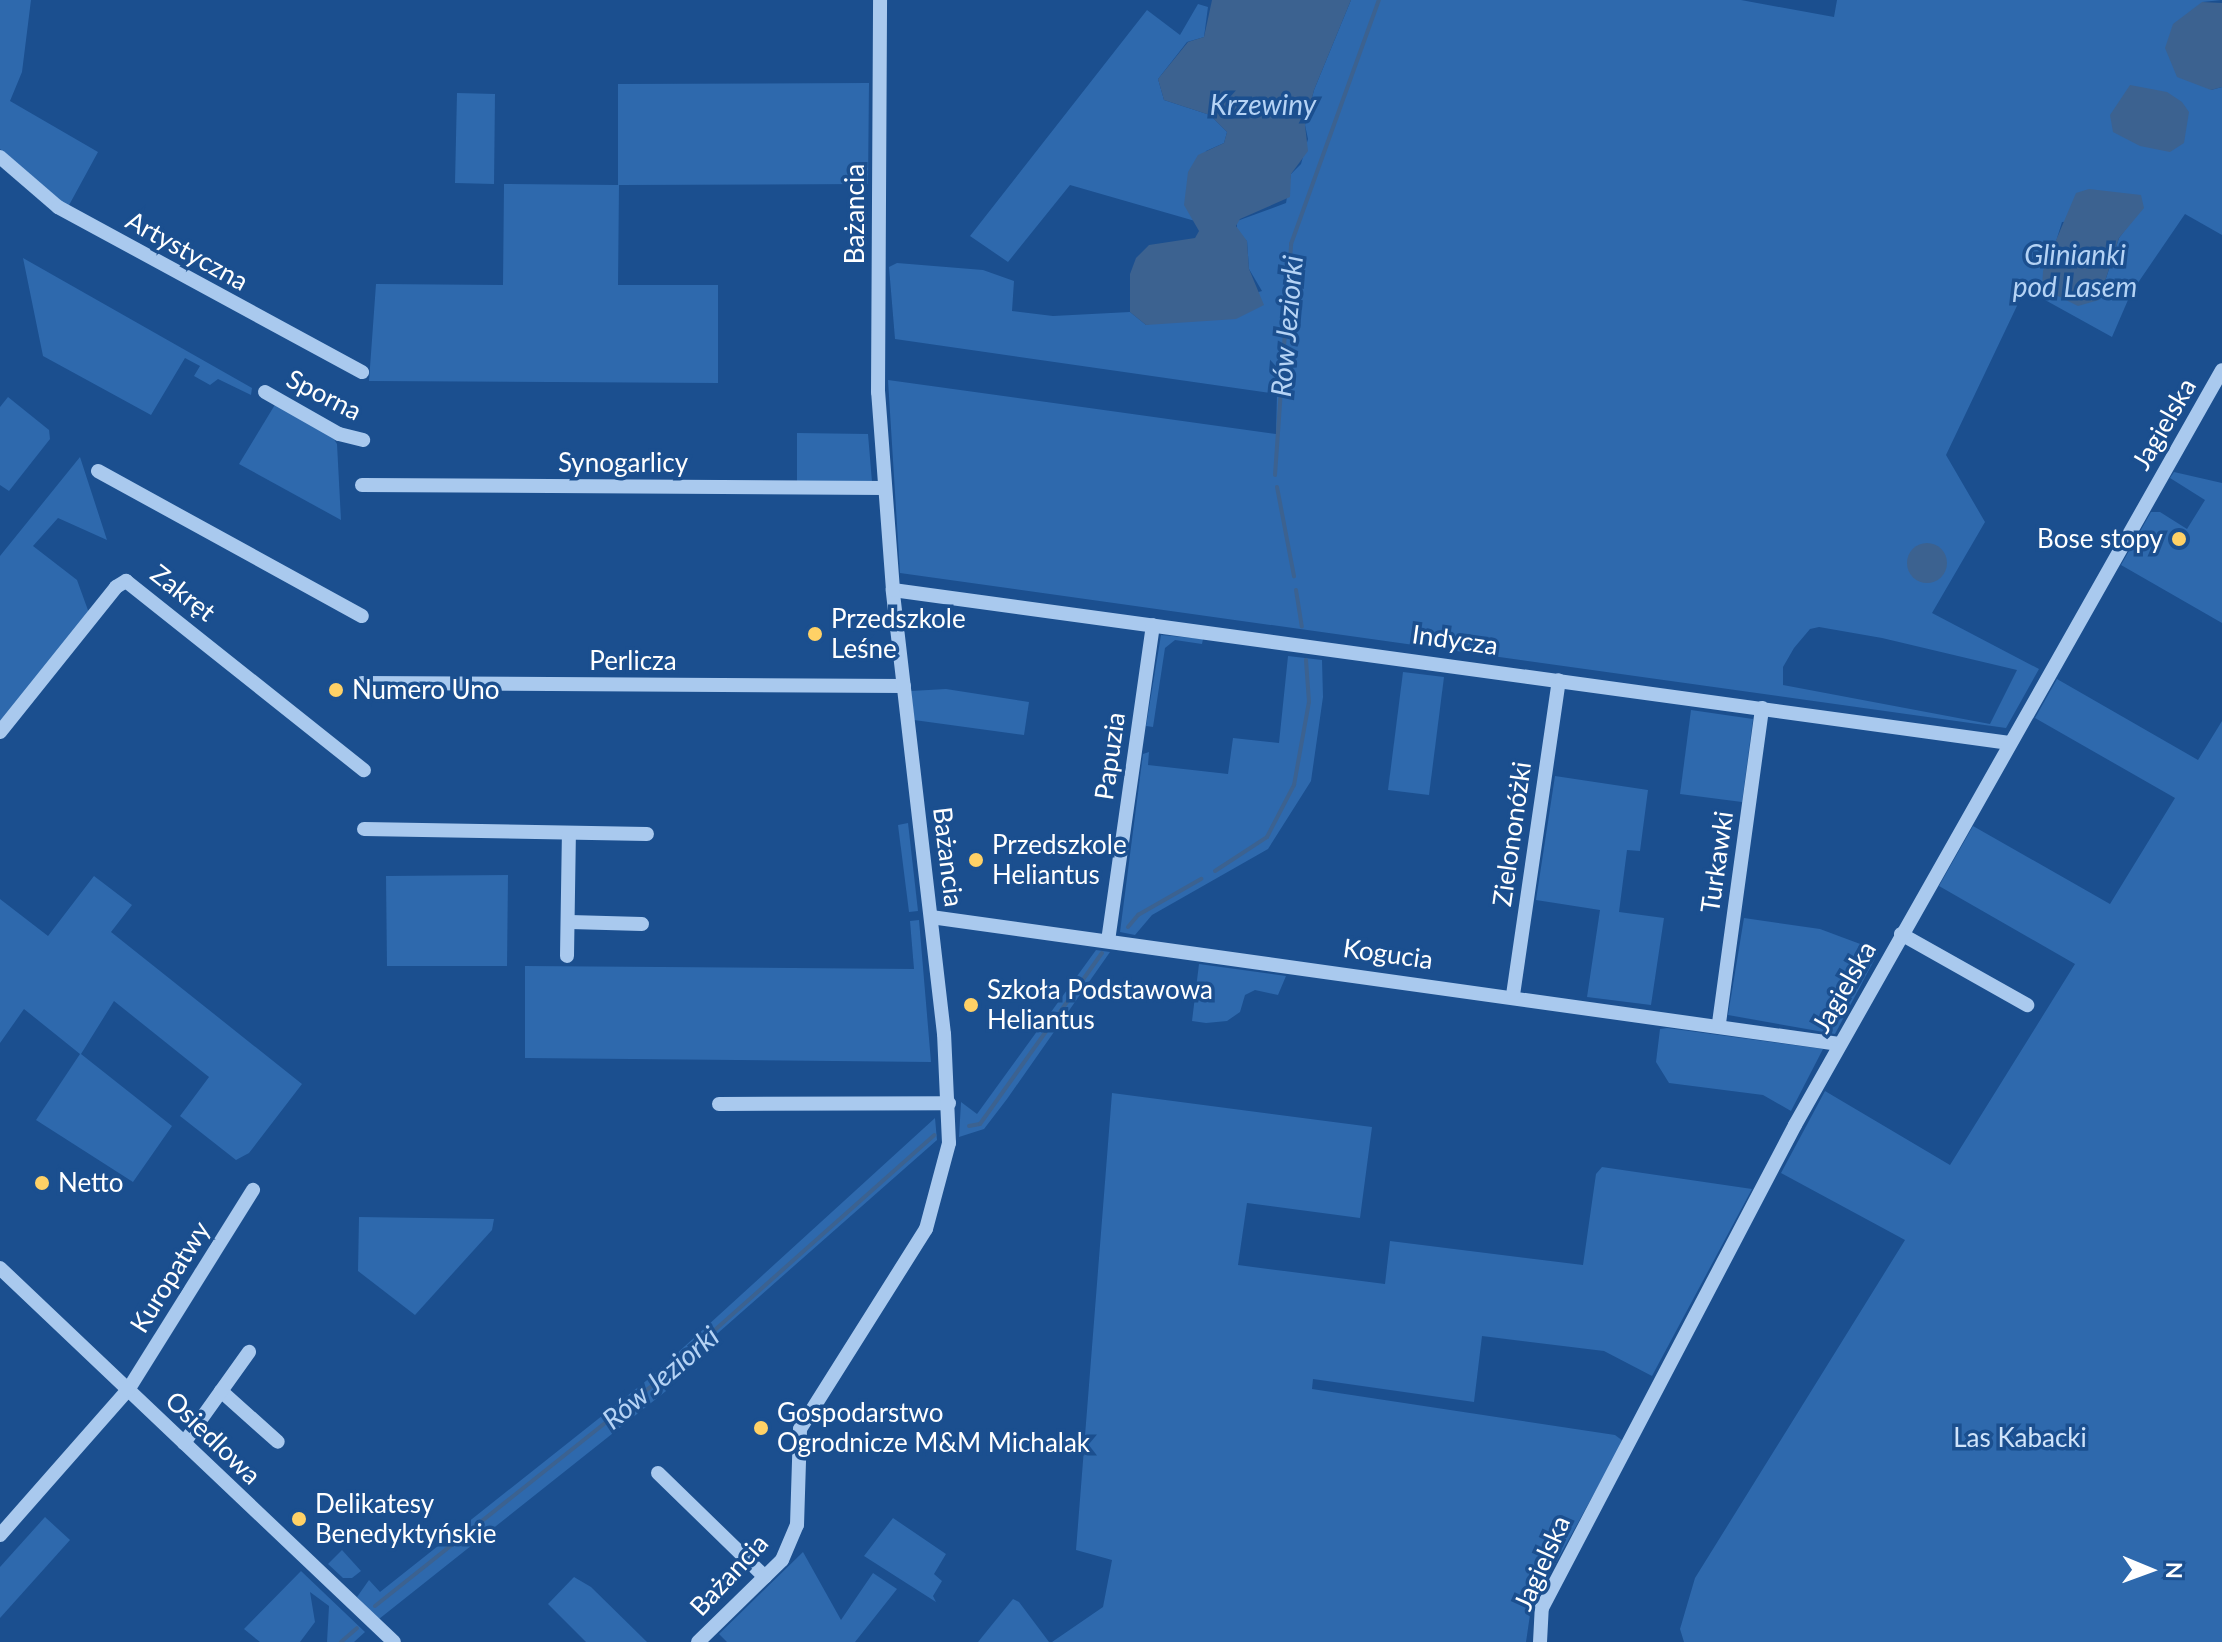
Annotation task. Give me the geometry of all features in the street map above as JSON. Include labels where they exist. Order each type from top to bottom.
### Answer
[{"type":"street","name":"Bażancia","points":[[698,1642],[760,1572],[782,1560],[797,1525],[798,1441],[804,1419],[926,1229],[949,1143],[949,1103],[931,917],[893,590],[885,488],[878,369],[880,0]]},
{"type":"street","name":"Artystyczna","points":[[0,157],[58,207],[362,372]]},
{"type":"street","name":"Jagielska","points":[[1540,1642],[1542,1608],[1839,1044],[2222,370]]},
{"type":"street","name":"Sporna","points":[[265,392],[339,434],[363,440]]},
{"type":"street","points":[[98,471],[362,616]]},
{"type":"street","name":"Synogarlicy","points":[[362,485],[885,488]]},
{"type":"street","name":"Zakręt","points":[[0,732],[116,587],[126,581],[364,770]]},
{"type":"street","name":"Indycza","points":[[893,590],[2010,743]]},
{"type":"street","name":"Papuzia","points":[[1108,941],[1153,625]]},
{"type":"street","name":"Zielononóżki","points":[[1513,995],[1559,680]]},
{"type":"street","name":"Perlicza","points":[[362,683],[904,686]]},
{"type":"street","name":"Turkawki","points":[[1719,1023],[1762,708]]},
{"type":"street","points":[[364,829],[647,834]]},
{"type":"street","points":[[567,956],[570,922],[569,834]]},
{"type":"street","name":"Kogucia","points":[[931,917],[1719,1023],[1839,1044]]},
{"type":"street","points":[[570,922],[642,924]]},
{"type":"street","points":[[1901,934],[2027,1005]]},
{"type":"street","points":[[719,1104],[949,1103]]},
{"type":"street","name":"Kuropatwy","points":[[0,1535],[128,1390],[253,1190]]},
{"type":"street","name":"Osiedlowa","points":[[0,1268],[394,1642]]},
{"type":"street","points":[[184,1443],[249,1352]]},
{"type":"street","points":[[221,1391],[278,1442]]},
{"type":"street","points":[[658,1473],[760,1572]]},
{"type":"green space","points":[[0,0],[31,0],[22,72],[10,101],[98,152],[68,207],[0,149]]},
{"type":"green space","points":[[1351,0],[1741,0],[1834,17],[1837,0],[2222,0],[2202,2],[2211,90],[2222,87],[2222,235],[2185,214],[2131,293],[2112,337],[2025,289],[1946,455],[1985,522],[1932,613],[2039,669],[2006,728],[900,573],[888,380],[1276,434],[1277,394],[895,339],[889,267],[897,263],[983,270],[1014,281],[1012,311],[1053,316],[1130,312],[1146,325],[1262,291],[1249,269],[1247,241],[1237,234],[1237,221],[1286,203],[1291,174],[1301,164],[1308,139],[1305,125],[1314,90]],"holes":[[[2134,218],[2119,238],[2099,300],[2042,287],[2062,222]],[[1819,627],[1882,638],[2017,670],[1990,724],[1783,685],[1783,667],[1794,648],[1810,629]]]},
{"type":"green space","points":[[1198,4],[1208,7],[1204,37],[1187,42],[1158,79],[1164,100],[1210,115],[1227,132],[1224,143],[1206,151],[1195,221],[1070,185],[1008,262],[970,236],[1147,10],[1180,35]]},
{"type":"green space","points":[[869,83],[868,184],[619,185],[618,285],[718,285],[718,383],[369,381],[376,284],[503,285],[504,184],[618,185],[618,84]]},
{"type":"green space","points":[[457,93],[495,94],[494,184],[455,183]]},
{"type":"green space","points":[[23,258],[252,388],[251,395],[218,379],[210,385],[194,376],[200,366],[185,358],[151,415],[43,356]]},
{"type":"green space","points":[[8,397],[49,430],[50,439],[9,491],[0,485],[0,407]]},
{"type":"green space","points":[[276,403],[330,433],[337,444],[341,520],[239,464]]},
{"type":"green space","points":[[797,433],[868,434],[872,482],[797,482]]},
{"type":"green space","points":[[80,457],[107,540],[58,518],[33,546],[77,580],[89,613],[0,724],[0,556]]},
{"type":"green space","name":"Bose stopy","points":[[2174,472],[2222,483],[2222,623],[2121,565],[2151,512],[2160,512],[2187,529],[2205,500],[2170,478]]},
{"type":"green space","points":[[1161,635],[1203,639],[1202,644],[1175,640],[1165,648],[1153,727],[1146,726]]},
{"type":"green space","points":[[1288,656],[1322,660],[1323,697],[1311,781],[1268,849],[1152,915],[1135,935],[1120,932],[1143,754],[1149,752],[1148,765],[1228,774],[1233,738],[1279,743]]},
{"type":"green space","points":[[1403,672],[1444,677],[1429,795],[1388,790]]},
{"type":"green space","name":"Las Kabacki","points":[[2057,679],[2198,760],[2222,721],[2222,1642],[1684,1642],[1680,1629],[1695,1578],[1905,1240],[1781,1173],[1825,1091],[1950,1165],[2075,964],[1939,886],[1973,826],[2110,904],[2175,798],[2035,718]]},
{"type":"green space","points":[[946,689],[1029,702],[1024,735],[914,720],[911,691]]},
{"type":"green space","points":[[1691,710],[1753,719],[1742,802],[1680,794]]},
{"type":"green space","points":[[1555,776],[1648,790],[1640,851],[1627,850],[1619,912],[1664,918],[1651,1005],[1587,997],[1600,910],[1536,900]]},
{"type":"green space","points":[[908,823],[918,911],[909,912],[898,825]]},
{"type":"green space","points":[[508,875],[507,966],[387,966],[386,876]]},
{"type":"green space","points":[[94,876],[132,905],[111,932],[302,1084],[249,1153],[236,1160],[180,1116],[209,1077],[114,1001],[81,1054],[172,1126],[133,1182],[36,1120],[80,1054],[24,1009],[0,1043],[0,899],[48,936]]},
{"type":"green space","points":[[1744,918],[1820,929],[1879,951],[1835,1034],[1728,1015]]},
{"type":"green space","points":[[919,920],[931,1062],[525,1058],[525,966],[914,969],[910,921]]},
{"type":"green space","points":[[1096,950],[1110,952],[1007,1099],[984,1129],[959,1137],[961,1102],[977,1114]]},
{"type":"green space","points":[[1199,964],[1286,976],[1278,995],[1255,990],[1245,995],[1240,1012],[1227,1021],[1206,1023],[1192,1021]]},
{"type":"green space","points":[[1660,1029],[1823,1049],[1791,1111],[1763,1095],[1669,1083],[1656,1062]]},
{"type":"green space","points":[[1112,1093],[1372,1127],[1360,1218],[1247,1203],[1238,1265],[1385,1284],[1390,1241],[1583,1265],[1596,1174],[1602,1167],[1752,1189],[1652,1376],[1604,1351],[1482,1336],[1474,1402],[1313,1379],[1312,1389],[1615,1435],[1623,1441],[1531,1608],[1526,1642],[1052,1642],[1103,1607],[1112,1560],[1076,1550]]},
{"type":"green space","points":[[935,1118],[937,1140],[660,1384],[666,1391],[379,1619],[357,1597],[369,1580],[380,1592],[651,1377]]},
{"type":"green space","points":[[359,1217],[494,1219],[492,1230],[415,1315],[358,1271]]},
{"type":"green space","points":[[45,1517],[70,1540],[0,1618],[0,1567]]},
{"type":"green space","points":[[893,1518],[946,1554],[934,1574],[942,1581],[933,1596],[936,1602],[864,1556]]},
{"type":"green space","points":[[342,1550],[361,1571],[352,1578],[343,1578],[328,1564]]},
{"type":"green space","points":[[803,1552],[841,1620],[873,1573],[897,1589],[855,1642],[727,1642],[719,1634]]},
{"type":"green space","points":[[301,1571],[365,1632],[354,1642],[327,1642],[329,1606],[310,1592],[315,1622],[300,1642],[260,1642],[244,1629]]},
{"type":"green space","points":[[574,1577],[591,1587],[647,1642],[586,1642],[548,1604]]},
{"type":"green space","points":[[1013,1599],[1019,1602],[1049,1642],[978,1642]]},
{"type":"water","name":"Krzewiny","points":[[1212,0],[1351,0],[1314,90],[1305,125],[1308,151],[1291,174],[1290,197],[1240,219],[1236,226],[1247,241],[1249,269],[1264,305],[1236,319],[1146,325],[1130,312],[1130,274],[1136,258],[1149,245],[1195,238],[1199,231],[1184,205],[1188,172],[1198,155],[1224,143],[1227,132],[1210,115],[1164,100],[1158,79],[1188,42],[1204,37]]},
{"type":"water","points":[[2202,2],[2222,3],[2222,87],[2211,90],[2177,77],[2165,48],[2173,24]]},
{"type":"water","points":[[2130,85],[2167,92],[2182,102],[2189,112],[2184,143],[2170,152],[2140,146],[2113,132],[2110,115]]},
{"type":"water","name":"Glinianki pod Lasem","points":[[2089,189],[2141,195],[2144,208],[2119,238],[2099,300],[2078,306],[2042,288],[2043,271],[2076,193]]},
{"type":"water","points":[[1927,543],[1941,549],[1947,563],[1941,577],[1927,583],[1913,577],[1907,563],[1913,549]]},
{"type":"waterway","name":"Rów Jeziorki","points":[[1275,475],[1291,244],[1379,0]]},
{"type":"waterway","name":"Rów Jeziorki","points":[[1277,487],[1294,576]]},
{"type":"waterway","name":"Rów Jeziorki","points":[[1296,590],[1302,627]]},
{"type":"waterway","name":"Rów Jeziorki","points":[[1215,871],[1267,837],[1294,785],[1309,702],[1306,660]]},
{"type":"waterway","name":"Rów Jeziorki","points":[[1128,927],[1138,915],[1201,879]]},
{"type":"waterway","name":"Rów Jeziorki","points":[[969,1126],[980,1124],[1102,953]]},
{"type":"waterway","name":"Rów Jeziorki","points":[[375,1606],[654,1384],[934,1135]]},
{"type":"waterway","points":[[341,1642],[357,1628]]},
{"type":"place","name":"Bose stopy","points":[[2179,539]]},
{"type":"place","name":"Przedszkole Leśne","points":[[815,634]]},
{"type":"place","name":"Numero Uno","points":[[336,690]]},
{"type":"place","name":"Przedszkole Heliantus","points":[[976,860]]},
{"type":"place","name":"Szkoła Podstawowa Heliantus","points":[[971,1005]]},
{"type":"place","name":"Netto","points":[[42,1183]]},
{"type":"place","name":"Gospodarstwo Ogrodnicze M&M Michalak","points":[[761,1428]]},
{"type":"place","name":"Delikatesy Benedyktyńskie","points":[[299,1519]]}]
